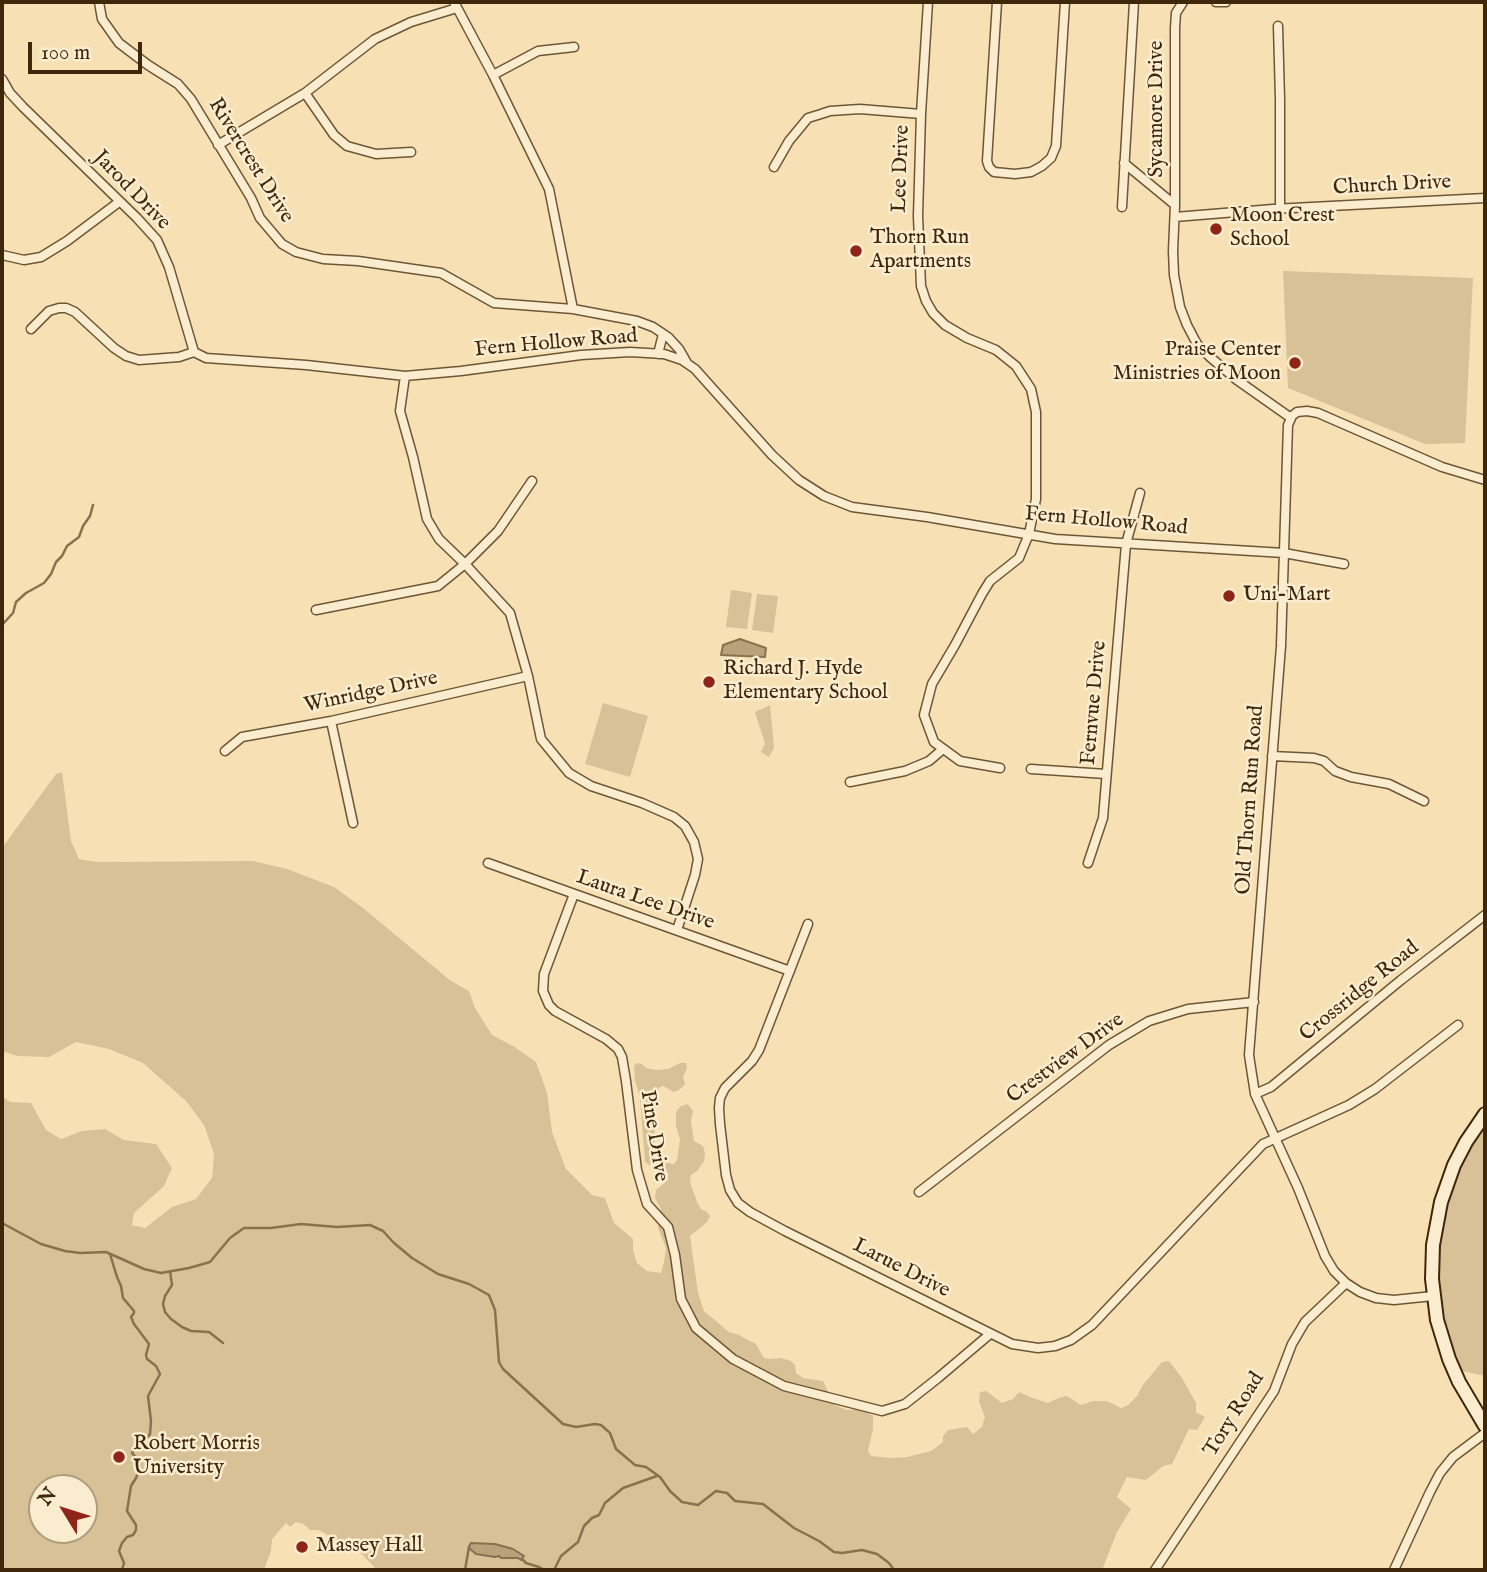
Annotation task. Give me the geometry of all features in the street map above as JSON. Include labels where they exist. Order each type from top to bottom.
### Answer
[{"type":"street","name":"Rivercrest Drive","points":[[99,2],[102,19],[119,43],[178,84],[191,99],[251,198],[260,218],[282,244],[296,252],[323,259],[358,261],[441,273],[495,303],[573,309],[637,321],[663,334],[679,349],[687,363]]},
{"type":"street","name":"Lee Drive","points":[[928,2],[918,216],[921,286],[933,313],[945,325],[996,350],[1016,366],[1031,389],[1036,412],[1036,499],[1029,534],[1019,558],[990,581],[932,684],[924,715],[934,742],[943,749]]},
{"type":"street","points":[[997,2],[987,164],[997,173],[1026,174],[1042,166],[1054,152],[1057,140],[1065,2]]},
{"type":"street","points":[[1122,207],[1134,2]]},
{"type":"street","name":"Sycamore Drive","points":[[1183,2],[1176,13],[1175,28],[1173,251],[1176,287],[1187,325],[1197,344],[1224,369],[1291,418]]},
{"type":"street","points":[[1216,2],[1226,2]]},
{"type":"street","points":[[218,145],[305,93],[375,39],[455,5],[549,189],[573,309]]},
{"type":"street","points":[[1278,26],[1280,209]]},
{"type":"street","points":[[493,75],[538,51],[574,47]]},
{"type":"street","name":"Jarod Drive","points":[[2,79],[23,107],[150,232],[162,248],[194,352]]},
{"type":"street","points":[[305,93],[334,135],[347,146],[376,154],[411,152]]},
{"type":"street","points":[[774,167],[789,141],[808,118],[830,111],[860,109],[921,114]]},
{"type":"street","points":[[1125,163],[1175,205]]},
{"type":"street","name":"Church Drive","points":[[1175,217],[1485,198]]},
{"type":"street","points":[[2,255],[24,260],[41,257],[120,202]]},
{"type":"street","name":"Fern Hollow Road","points":[[31,329],[49,312],[66,308],[75,312],[114,348],[139,360],[194,352],[206,358],[404,376],[581,355],[630,352],[671,356],[687,363],[710,385],[772,455],[799,480],[824,496],[852,507],[1055,539],[1284,553],[1344,564]]},
{"type":"street","points":[[658,354],[663,334]]},
{"type":"street","points":[[404,376],[400,411],[427,519],[439,539],[510,613],[528,676],[541,739],[569,773],[591,786],[668,813],[680,821],[691,834],[697,851],[697,867],[677,930]]},
{"type":"street","points":[[1291,418],[1302,411],[1323,414],[1442,467],[1485,480]]},
{"type":"street","name":"Old Thorn Run Road","points":[[1291,418],[1287,432],[1281,646],[1249,1055],[1255,1094],[1298,1188],[1325,1256],[1334,1271],[1346,1283],[1376,1298],[1394,1300],[1433,1296]]},
{"type":"street","points":[[316,610],[438,586],[498,531],[532,481]]},
{"type":"street","name":"Fernvue Drive","points":[[1088,863],[1103,818],[1126,544],[1140,493]]},
{"type":"street","name":"Winridge Drive","points":[[225,751],[242,737],[331,722],[528,676]]},
{"type":"street","points":[[331,722],[353,823]]},
{"type":"street","points":[[850,782],[905,771],[929,761],[943,749],[960,761],[1000,768]]},
{"type":"street","points":[[1272,756],[1314,758],[1324,761],[1335,771],[1389,784],[1424,801]]},
{"type":"street","points":[[1031,769],[1107,774]]},
{"type":"street","name":"Laura Lee Drive","points":[[488,863],[790,971]]},
{"type":"street","name":"Pine Drive","points":[[574,894],[548,963],[543,991],[555,1011],[613,1043],[622,1057],[637,1170],[647,1204],[668,1227],[681,1299],[696,1328],[733,1359],[784,1386],[882,1411],[905,1404],[990,1334]]},
{"type":"street","name":"Crossridge Road","points":[[1255,1094],[1270,1087],[1485,915]]},
{"type":"street","name":"Larue Drive","points":[[808,924],[759,1050],[752,1061],[725,1088],[719,1101],[724,1162],[730,1191],[744,1208],[762,1220],[1012,1344],[1038,1348],[1055,1346],[1070,1340],[1092,1325],[1263,1144],[1349,1105],[1458,1025]]},
{"type":"street","name":"Crestview Drive","points":[[919,1192],[1109,1045],[1149,1021],[1188,1009],[1254,1002]]},
{"type":"street","points":[[1485,1114],[1454,1165],[1441,1202],[1433,1245],[1433,1296],[1443,1342],[1453,1369],[1485,1426]]},
{"type":"street","name":"Tory Road","points":[[1155,1570],[1274,1391],[1292,1344],[1305,1322],[1346,1283]]},
{"type":"street","points":[[1394,1570],[1440,1474],[1453,1457],[1485,1433]]},
{"type":"shaded area","points":[[1283,271],[1473,278],[1465,443],[1425,444],[1288,388]]},
{"type":"shaded area","points":[[731,590],[752,593],[747,629],[726,627]]},
{"type":"shaded area","points":[[757,594],[778,596],[773,633],[752,630]]},
{"type":"shaded area","points":[[740,639],[766,648],[765,657],[721,655],[723,645]]},
{"type":"shaded area","points":[[603,703],[648,716],[630,777],[585,764]]},
{"type":"shaded area","points":[[770,705],[774,748],[769,757],[761,752],[765,744],[755,712]]},
{"type":"shaded area","points":[[62,772],[71,841],[79,859],[97,862],[253,861],[287,869],[334,887],[451,981],[469,991],[475,1008],[492,1035],[536,1062],[547,1093],[552,1132],[566,1169],[592,1195],[605,1198],[614,1223],[633,1239],[637,1263],[647,1271],[661,1273],[664,1262],[666,1248],[658,1228],[661,1209],[655,1198],[656,1190],[668,1180],[668,1173],[657,1163],[649,1165],[645,1162],[640,1097],[634,1067],[636,1063],[656,1070],[686,1063],[683,1077],[685,1084],[679,1090],[674,1092],[663,1086],[657,1092],[654,1149],[655,1158],[659,1162],[674,1164],[680,1140],[676,1112],[681,1106],[688,1104],[693,1111],[691,1121],[694,1141],[703,1146],[705,1154],[704,1161],[691,1175],[690,1182],[701,1209],[710,1216],[707,1222],[690,1236],[698,1293],[704,1311],[729,1332],[756,1344],[764,1358],[791,1361],[795,1365],[796,1373],[803,1378],[823,1381],[834,1405],[847,1410],[861,1409],[873,1416],[868,1451],[871,1456],[907,1457],[931,1451],[943,1442],[943,1436],[948,1430],[967,1427],[973,1434],[982,1427],[985,1417],[979,1402],[980,1392],[986,1391],[1002,1403],[1013,1399],[1019,1392],[1048,1403],[1067,1396],[1081,1405],[1093,1401],[1107,1401],[1121,1408],[1137,1396],[1162,1362],[1169,1361],[1196,1403],[1196,1412],[1205,1417],[1197,1430],[1189,1429],[1172,1464],[1163,1466],[1146,1480],[1127,1477],[1117,1497],[1131,1509],[1117,1532],[1102,1570],[377,1570],[349,1537],[343,1541],[319,1530],[310,1530],[296,1522],[290,1527],[286,1523],[272,1539],[264,1570],[2,1570],[2,1096],[10,1102],[31,1103],[46,1130],[61,1139],[82,1131],[105,1129],[124,1140],[156,1144],[172,1168],[164,1186],[134,1213],[132,1225],[145,1228],[172,1207],[196,1199],[212,1178],[214,1154],[204,1125],[186,1101],[143,1063],[109,1049],[76,1042],[49,1057],[17,1056],[2,1051],[2,848],[56,774]]},
{"type":"shaded area","points":[[1485,1114],[1485,1376],[1453,1369],[1433,1296],[1441,1202]]},
{"type":"shaded area","points":[[471,1543],[495,1544],[513,1549],[524,1556],[521,1560],[476,1554],[470,1549]]},
{"type":"waterway","points":[[2,625],[13,613],[16,602],[44,583],[51,574],[67,546],[79,537],[93,505]]},
{"type":"waterway","points":[[2,1223],[41,1244],[80,1253],[106,1252],[144,1269],[161,1273],[210,1262],[230,1238],[244,1228],[301,1224],[337,1227],[370,1225],[383,1231],[412,1258],[438,1274],[469,1284],[489,1295],[495,1310],[499,1362],[503,1369],[563,1424],[576,1427],[601,1425],[610,1433],[616,1449],[635,1465],[646,1467],[660,1477],[682,1502],[698,1505],[716,1491],[727,1493],[735,1501],[763,1504],[794,1528],[834,1552],[862,1550],[877,1554],[894,1570]]},
{"type":"waterway","points":[[110,1254],[123,1298],[134,1311],[131,1317],[134,1324],[149,1344],[147,1359],[156,1366],[160,1374],[148,1396],[150,1434],[132,1453],[139,1461],[140,1468],[131,1486],[127,1511],[136,1525],[136,1530],[122,1543],[119,1551],[124,1563],[122,1570]]},
{"type":"waterway","points":[[170,1271],[172,1285],[165,1296],[165,1312],[182,1327],[191,1331],[209,1332],[223,1343]]},
{"type":"waterway","points":[[554,1570],[561,1556],[578,1542],[584,1526],[599,1515],[605,1503],[623,1488],[657,1476]]},
{"type":"waterway","points":[[465,1570],[469,1547]]},
{"type":"waterway","points":[[522,1559],[544,1570]]},
{"type":"place","name":"Moon Crest School","points":[[1216,229]]},
{"type":"place","name":"Thorn Run Apartments","points":[[856,251]]},
{"type":"place","name":"Praise Center Ministries of Moon","points":[[1295,363]]},
{"type":"place","name":"Uni-Mart","points":[[1229,596]]},
{"type":"place","name":"Richard J. Hyde Elementary School","points":[[709,682]]},
{"type":"place","name":"Robert Morris University","points":[[119,1457]]},
{"type":"place","name":"Massey Hall","points":[[302,1547]]}]
